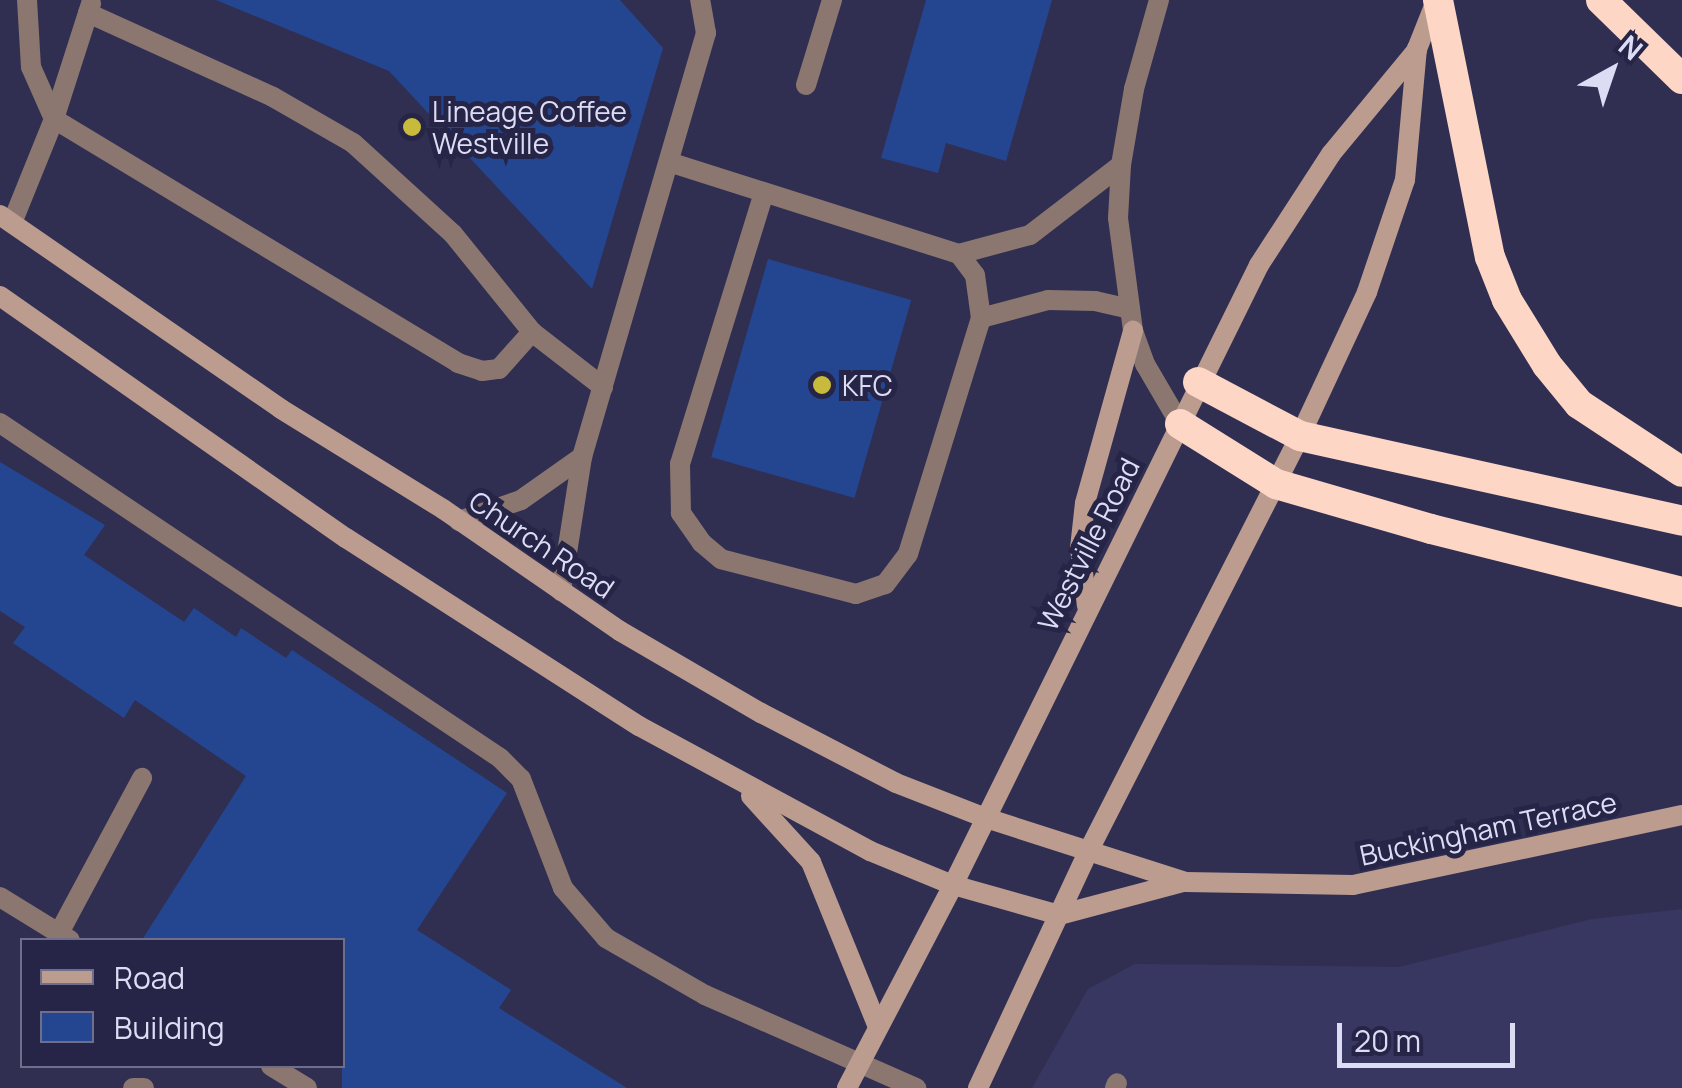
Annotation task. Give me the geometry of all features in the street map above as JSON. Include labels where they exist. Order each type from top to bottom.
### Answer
[{"type":"highway","points":[[1438,0],[1490,257],[1507,300],[1547,364],[1580,404],[1682,472]]},
{"type":"highway","points":[[1601,0],[1682,79]]},
{"type":"highway","points":[[1198,382],[1300,436],[1682,520]]},
{"type":"highway","points":[[1180,424],[1228,459],[1276,484],[1431,530],[1682,592]]},
{"type":"main road","name":"Westville Road","points":[[978,1088],[1089,850],[1300,436],[1367,292],[1405,180],[1418,50],[1438,0]]},
{"type":"main road","name":"Westville Road","points":[[847,1088],[986,818],[1198,382],[1299,199],[1418,50]]},
{"type":"main road","name":"Church Road","points":[[6,219],[281,408],[459,521],[620,631],[761,714],[896,783],[986,818],[1089,850]]},
{"type":"main road","points":[[0,296],[500,640],[736,780],[870,852],[953,884],[1059,915]]},
{"type":"main road","points":[[1088,606],[1080,548],[1086,503],[1133,331]]},
{"type":"main road","points":[[736,780],[811,862],[846,938],[878,1027]]},
{"type":"main road","name":"Buckingham Terrace","points":[[1059,915],[1185,882],[1353,885],[1682,815]]},
{"type":"main road","name":"Buckingham Terrace","points":[[1089,850],[1185,882]]},
{"type":"street","points":[[27,0],[31,67],[54,119],[458,363],[482,370],[499,369],[532,332]]},
{"type":"street","points":[[562,591],[582,457],[672,163],[706,34],[700,0]]},
{"type":"street","points":[[806,85],[832,0]]},
{"type":"street","points":[[1159,0],[1134,89],[1121,165],[1118,218],[1133,331],[1144,364],[1180,424]]},
{"type":"street","points":[[6,219],[54,119],[90,6],[354,143],[453,234],[532,332],[603,387]]},
{"type":"street","points":[[672,163],[958,254],[1030,234],[1121,165]]},
{"type":"street","points":[[764,193],[680,464],[682,514],[702,543],[721,559],[840,592],[856,594],[885,584],[908,554],[980,318],[975,275],[958,254]]},
{"type":"street","points":[[980,318],[1048,300],[1095,301],[1130,309]]},
{"type":"street","points":[[0,422],[500,758],[522,779],[563,888],[606,938],[705,995],[916,1088]]},
{"type":"street","points":[[459,521],[521,500],[582,457]]},
{"type":"street","points":[[0,897],[65,937],[142,778]]},
{"type":"street","points":[[274,1068],[307,1088]]},
{"type":"street","points":[[133,1088],[144,1088]]},
{"type":"shaded area","points":[[1682,909],[1682,1088],[1032,1088],[1088,989],[1135,964],[1399,967],[1592,919]]},
{"type":"building","points":[[216,0],[620,0],[663,48],[592,289],[389,71]]},
{"type":"building","points":[[926,0],[1052,0],[1006,161],[946,143],[938,173],[881,158]]},
{"type":"building","points":[[768,259],[911,300],[854,498],[711,457]]},
{"type":"building","points":[[0,462],[105,525],[84,555],[184,622],[194,608],[236,637],[241,628],[286,658],[292,650],[507,793],[417,930],[511,990],[499,1008],[627,1088],[342,1088],[345,938],[143,938],[246,776],[135,700],[124,718],[13,643],[25,627],[0,611]]},
{"type":"place","name":"Lineage Coffee Westville","points":[[412,127]]},
{"type":"place","name":"KFC","points":[[822,385]]}]
